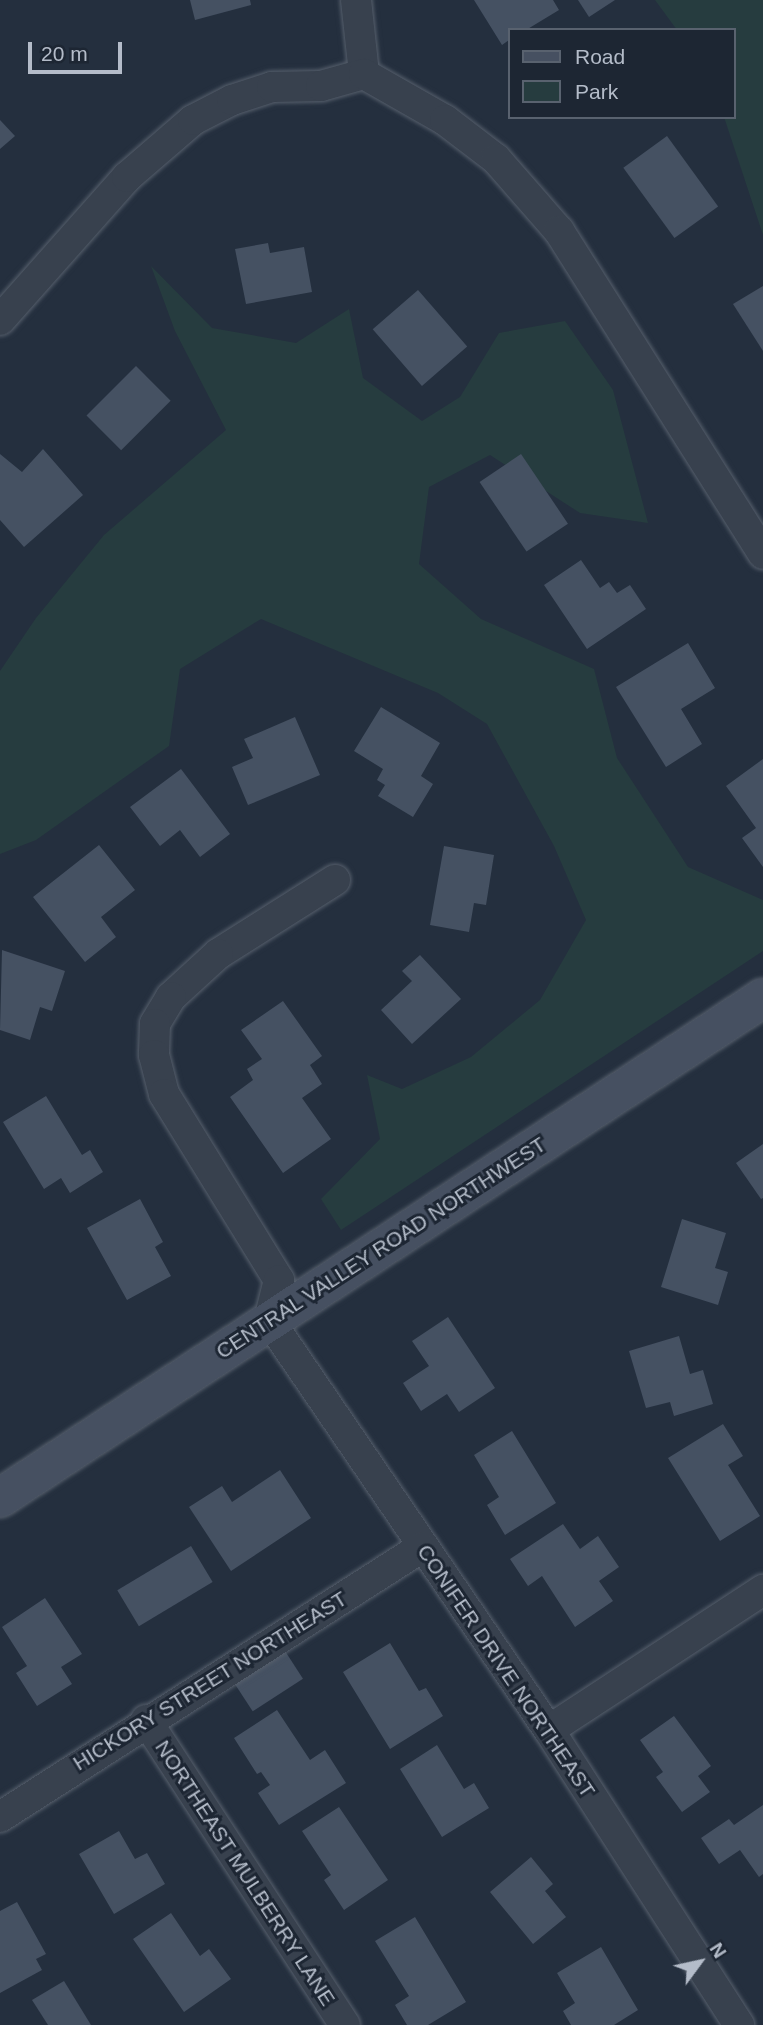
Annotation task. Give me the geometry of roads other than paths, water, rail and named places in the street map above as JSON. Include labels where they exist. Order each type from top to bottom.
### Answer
[{"type":"main road","name":"CENTRAL VALLEY ROAD NORTHWEST","points":[[0,1498],[763,998]]},
{"type":"street","points":[[356,0],[364,74]]},
{"type":"street","points":[[0,320],[127,177],[193,120],[232,100],[272,88],[321,86],[364,74],[445,120],[496,159],[559,231],[763,554]]},
{"type":"street","points":[[269,1320],[279,1280],[164,1094],[153,1055],[155,1024],[171,997],[218,954],[335,880]]},
{"type":"street","name":"CONIFER DRIVE NORTHEAST","points":[[269,1320],[421,1548],[549,1730],[739,2025]]},
{"type":"street","name":"HICKORY STREET NORTHEAST","points":[[0,1817],[146,1720],[421,1548]]},
{"type":"street","points":[[549,1730],[763,1590]]},
{"type":"street","name":"NORTHEAST MULBERRY LANE","points":[[146,1720],[345,2025]]}]
